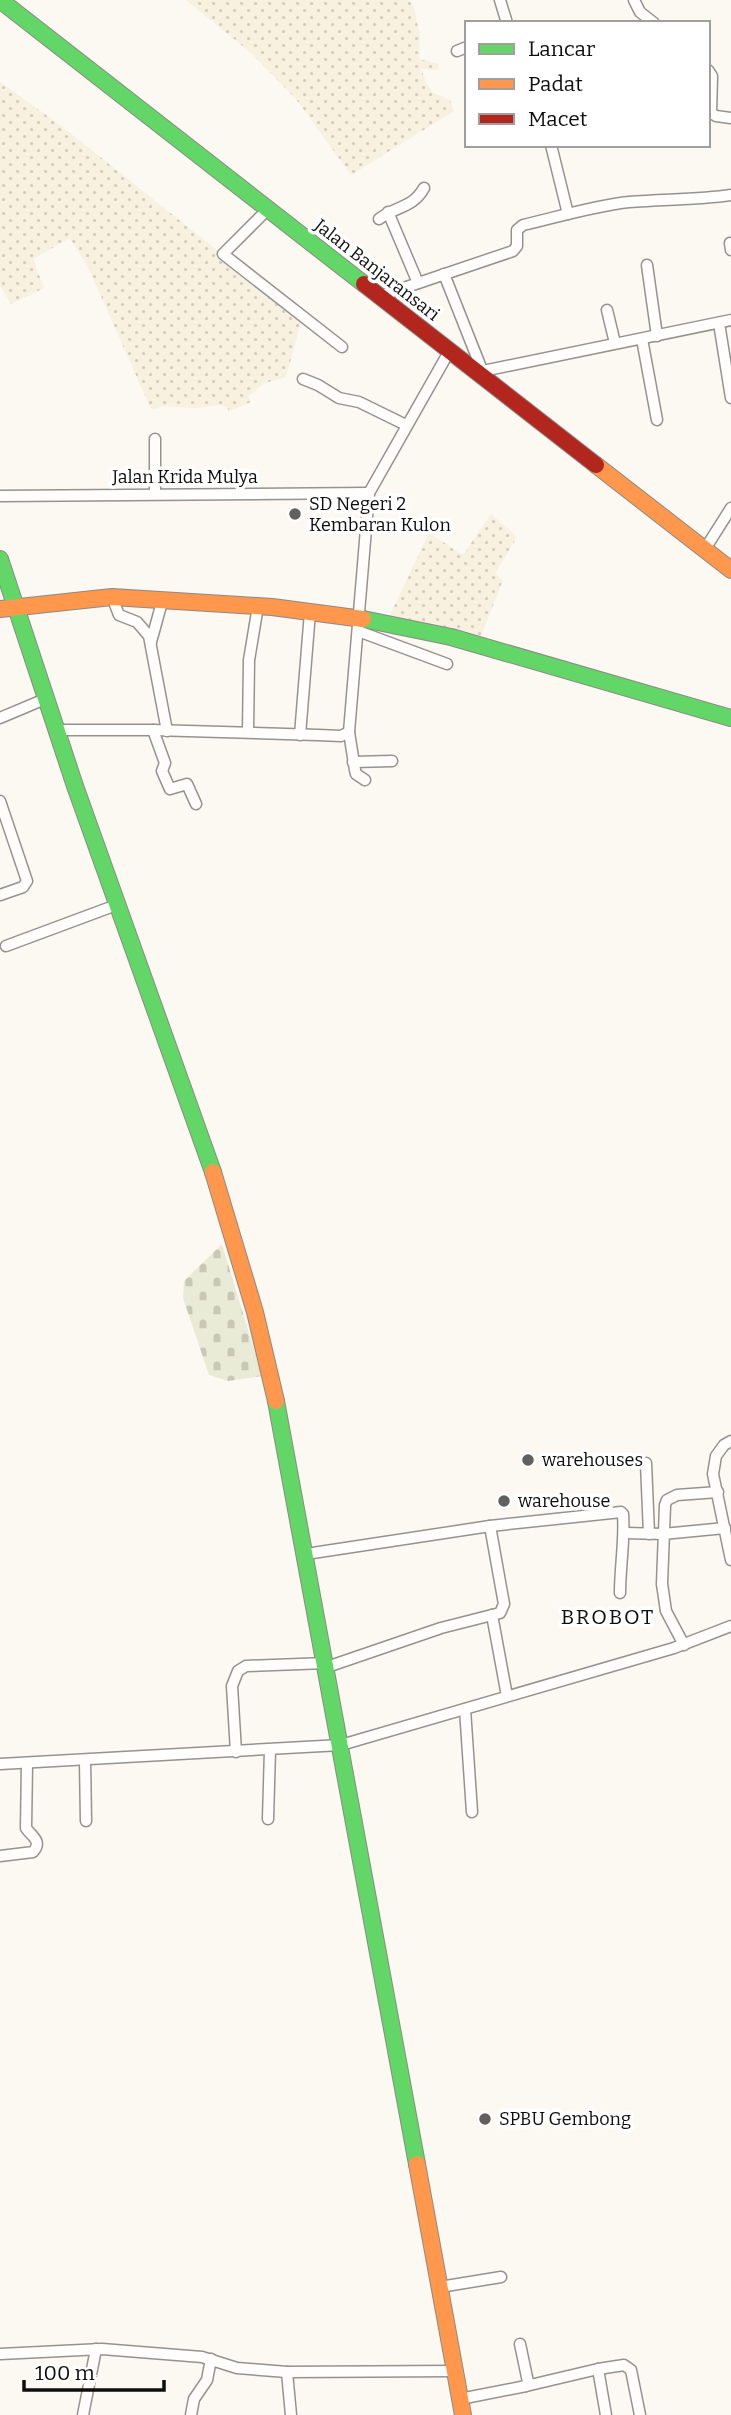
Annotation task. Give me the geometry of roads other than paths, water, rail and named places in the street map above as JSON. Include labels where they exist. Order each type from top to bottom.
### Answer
[{"type":"main road","name":"Jalan Banjaransari","points":[[0,0],[450,351],[480,371],[731,570]]},
{"type":"main road","points":[[0,559],[8,608],[45,699],[119,904],[220,1192],[255,1312],[285,1443],[327,1665],[461,2407]]},
{"type":"main road","points":[[8,608],[112,597],[310,611],[359,625],[460,639],[731,718]]},
{"type":"street","points":[[500,0],[506,21]]},
{"type":"street","points":[[634,0],[640,12],[651,21]]},
{"type":"street","points":[[710,73],[711,113],[731,118]]},
{"type":"street","points":[[551,147],[568,214]]},
{"type":"street","points":[[418,283],[383,215],[415,201],[424,188]]},
{"type":"street","points":[[380,296],[513,251],[517,246],[516,235],[519,227],[629,202],[701,200],[731,195]]},
{"type":"street","points":[[268,209],[223,254],[342,347]]},
{"type":"street","points":[[647,265],[657,336]]},
{"type":"street","points":[[444,274],[480,371],[725,321],[731,398]]},
{"type":"street","points":[[607,310],[615,343]]},
{"type":"street","points":[[642,339],[657,420]]},
{"type":"street","points":[[365,780],[356,774],[349,733],[369,493],[405,425],[450,351]]},
{"type":"street","points":[[303,379],[339,398],[359,401],[405,425]]},
{"type":"street","points":[[155,439],[155,494]]},
{"type":"street","name":"Jalan Krida Mulya","points":[[0,496],[369,493]]},
{"type":"street","points":[[705,549],[731,508]]},
{"type":"street","points":[[112,597],[119,615],[137,622],[145,629],[151,642],[167,731]]},
{"type":"street","points":[[151,642],[162,602]]},
{"type":"street","points":[[248,732],[249,660],[258,607]]},
{"type":"street","points":[[300,735],[310,611]]},
{"type":"street","points":[[359,625],[447,664]]},
{"type":"street","points":[[0,718],[45,699]]},
{"type":"street","points":[[55,730],[341,736],[349,733]]},
{"type":"street","points":[[153,730],[165,763],[162,771],[170,789],[187,784],[195,804]]},
{"type":"street","points":[[353,762],[392,761]]},
{"type":"street","points":[[0,801],[27,881],[23,887],[0,895]]},
{"type":"street","points":[[6,946],[119,904]]},
{"type":"street","points":[[731,1441],[724,1445],[714,1464],[718,1492],[727,1509],[725,1528],[731,1560]]},
{"type":"street","points":[[646,1463],[649,1534]]},
{"type":"street","points":[[684,1645],[666,1611],[662,1584],[665,1505],[670,1497],[718,1492]]},
{"type":"street","points":[[306,1554],[490,1526],[621,1512],[624,1514],[626,1533],[620,1593]]},
{"type":"street","points":[[236,1752],[232,1686],[239,1671],[246,1666],[327,1665],[500,1612],[503,1604],[490,1526]]},
{"type":"street","points":[[626,1533],[663,1534],[725,1528]]},
{"type":"street","points":[[492,1615],[507,1696]]},
{"type":"street","points":[[0,1764],[341,1745],[684,1645],[731,1626]]},
{"type":"street","points":[[466,1709],[472,1812]]},
{"type":"street","points":[[268,1819],[270,1750]]},
{"type":"street","points":[[85,1760],[86,1821]]},
{"type":"street","points":[[0,1856],[33,1852],[37,1846],[36,1838],[26,1828],[27,1763]]},
{"type":"street","points":[[440,2287],[501,2277]]},
{"type":"street","points":[[520,2344],[528,2382],[526,2385]]},
{"type":"street","points":[[0,2354],[96,2348],[211,2359],[237,2368],[287,2372],[455,2371]]},
{"type":"street","points":[[83,2415],[96,2348]]},
{"type":"street","points":[[191,2415],[194,2399],[207,2380],[211,2359]]},
{"type":"street","points":[[461,2407],[526,2385],[624,2365],[630,2367],[640,2415]]},
{"type":"street","points":[[598,2370],[606,2415]]},
{"type":"street","points":[[287,2372],[291,2415]]},
{"type":"place","name":"SD Negeri 2 Kembaran Kulon","points":[[295,514]]},
{"type":"place","name":"warehouses","points":[[528,1460]]},
{"type":"place","name":"warehouse","points":[[504,1501]]},
{"type":"place","name":"SPBU Gembong","points":[[485,2119]]},
{"type":"district","name":"BROBOT","points":[[608,1617]]}]
